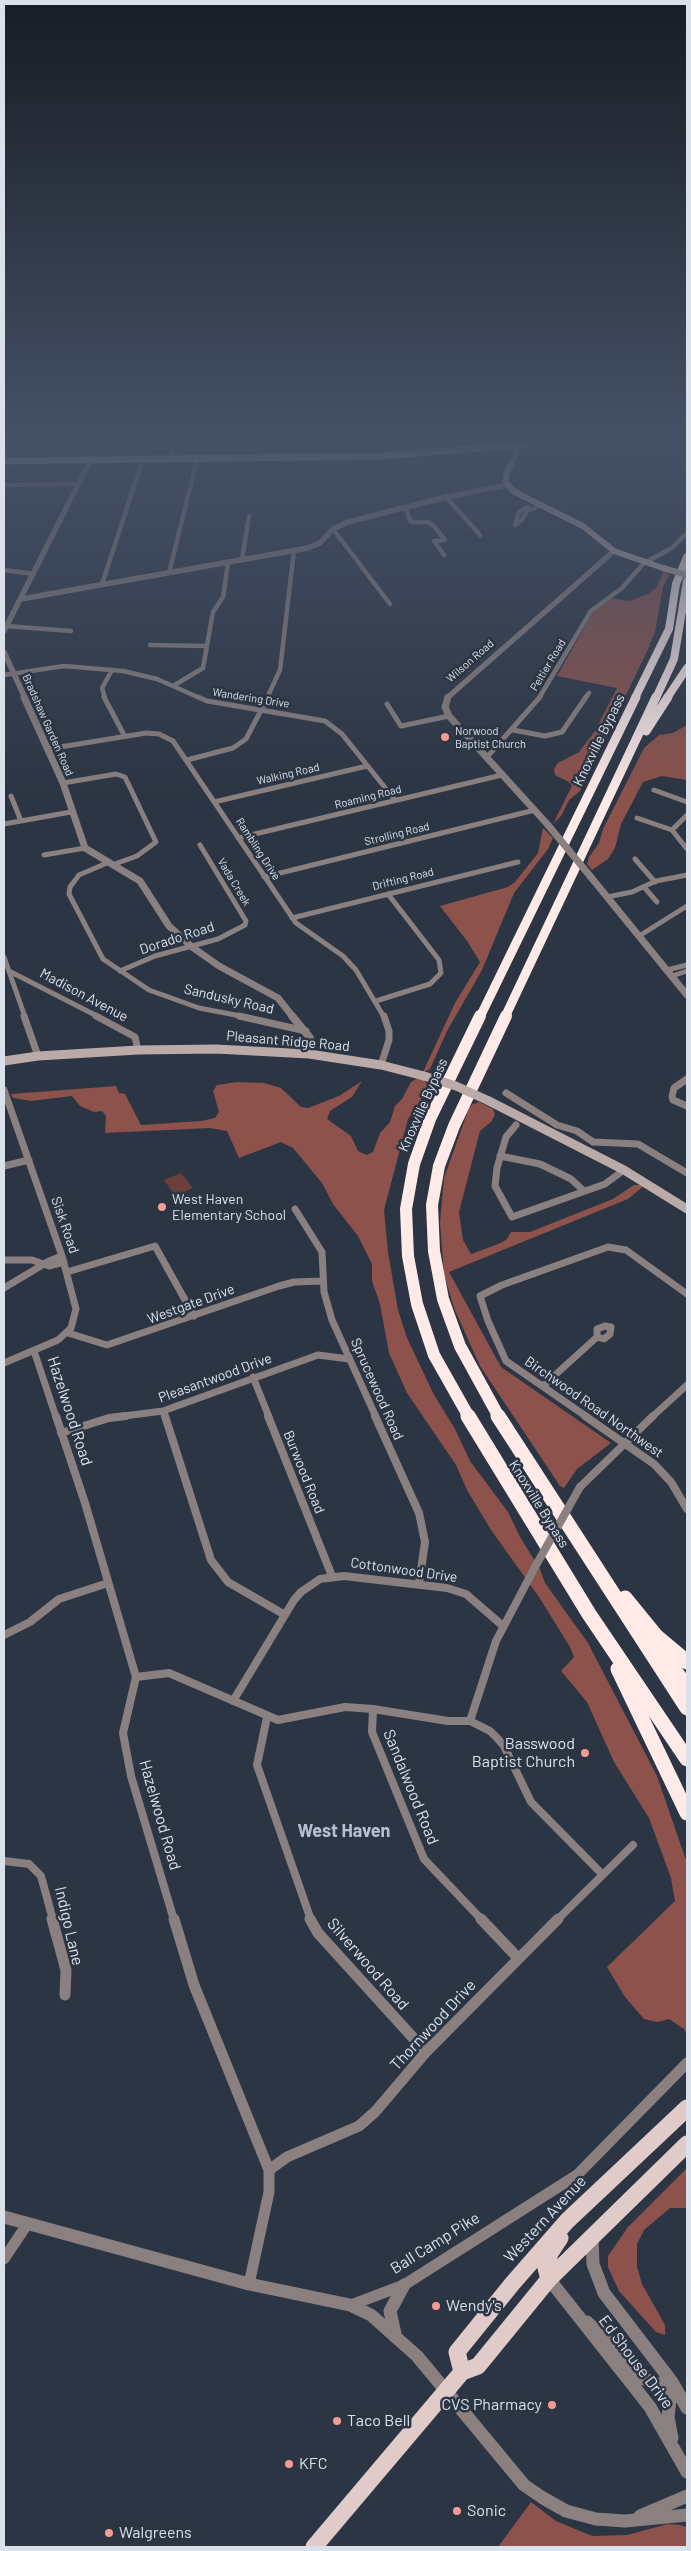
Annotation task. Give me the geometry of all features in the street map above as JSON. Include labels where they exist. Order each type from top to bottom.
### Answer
[{"type":"highway","name":"Knoxville Bypass","points":[[685,563],[676,584],[669,630],[430,1119],[414,1164],[406,1208],[408,1256],[417,1304],[434,1355],[483,1443],[589,1614],[687,1759]]},
{"type":"highway","name":"Knoxville Bypass","points":[[687,581],[674,659],[454,1126],[439,1166],[432,1205],[434,1251],[443,1298],[460,1346],[508,1432],[687,1708]]},
{"type":"highway","points":[[632,746],[647,730],[687,668]]},
{"type":"highway","points":[[584,1550],[656,1636],[687,1662]]},
{"type":"highway","points":[[632,1609],[650,1638],[687,1687]]},
{"type":"highway","points":[[589,1614],[630,1691],[687,1813]]},
{"type":"main road","points":[[644,563],[687,575]]},
{"type":"main road","name":"Pleasant Ridge Road","points":[[4,1061],[38,1056],[138,1050],[216,1049],[309,1054],[381,1066],[456,1086],[489,1101],[548,1134],[624,1170],[687,1209]]},
{"type":"main road","name":"Western Avenue","points":[[462,2372],[457,2352],[567,2221],[687,2108]]},
{"type":"main road","points":[[314,2547],[462,2372],[478,2366],[549,2279],[687,2144]]},
{"type":"main road","points":[[549,2279],[546,2268],[550,2253],[567,2221]]},
{"type":"street","points":[[39,563],[5,628],[71,631]]},
{"type":"street","points":[[102,584],[109,563]]},
{"type":"street","points":[[169,573],[171,563]]},
{"type":"street","points":[[21,599],[228,563]]},
{"type":"street","points":[[173,686],[203,668],[213,612],[223,596],[228,563]]},
{"type":"street","points":[[187,760],[224,752],[246,738],[280,670],[292,563]]},
{"type":"street","points":[[359,563],[390,604]]},
{"type":"street","name":"Wilson Road","points":[[449,716],[445,707],[446,699],[453,691],[600,563]]},
{"type":"street","name":"Peltier Road","points":[[487,757],[513,730],[542,695],[591,611],[622,588],[644,563]]},
{"type":"street","points":[[4,570],[34,574]]},
{"type":"street","points":[[150,645],[207,646]]},
{"type":"street","name":"Bradshaw Garden Road","points":[[4,652],[63,783],[70,812],[85,848]]},
{"type":"street","name":"Wandering Drive","points":[[4,674],[64,666],[112,670],[150,677],[207,701],[308,716],[330,723],[338,729],[395,800]]},
{"type":"street","points":[[112,670],[102,688],[102,692],[124,735]]},
{"type":"street","points":[[513,730],[545,736],[562,732],[589,693]]},
{"type":"street","points":[[387,704],[401,726],[449,716],[548,825],[687,995]]},
{"type":"street","name":"Rambling Drive","points":[[48,748],[146,733],[165,736],[173,741],[292,918],[296,923],[349,961],[376,1001],[390,1030],[381,1066]]},
{"type":"street","name":"Walking Road","points":[[214,802],[367,766]]},
{"type":"street","points":[[63,783],[111,774],[122,775],[156,842],[137,856],[110,864]]},
{"type":"street","name":"Roaming Road","points":[[238,838],[502,775]]},
{"type":"street","points":[[654,790],[687,802]]},
{"type":"street","points":[[10,796],[21,821]]},
{"type":"street","name":"Strolling Road","points":[[264,877],[535,810]]},
{"type":"street","points":[[4,824],[70,812]]},
{"type":"street","points":[[672,830],[687,815]]},
{"type":"street","points":[[637,818],[672,830],[687,849]]},
{"type":"street","name":"Vada Creek","points":[[200,845],[246,921],[242,928]]},
{"type":"street","points":[[44,855],[85,848],[140,881],[169,926],[192,947],[218,966],[278,998],[310,1038],[309,1054]]},
{"type":"street","points":[[636,858],[655,882]]},
{"type":"street","name":"Drifting Road","points":[[292,918],[518,862]]},
{"type":"street","name":"Sandusky Road","points":[[110,864],[79,875],[70,887],[69,894],[103,959],[149,990],[199,1008],[258,1019],[306,1031]]},
{"type":"street","points":[[607,897],[655,882],[687,875]]},
{"type":"street","points":[[644,887],[657,902]]},
{"type":"street","points":[[376,1001],[430,984],[441,973],[439,960],[388,894]]},
{"type":"street","points":[[639,936],[687,906]]},
{"type":"street","name":"Dorado Road","points":[[120,971],[154,956],[192,947],[242,928]]},
{"type":"street","points":[[4,957],[38,1056]]},
{"type":"street","points":[[671,975],[687,965]]},
{"type":"street","name":"Madison Avenue","points":[[9,971],[30,980],[127,1032],[135,1037],[138,1050]]},
{"type":"street","points":[[671,975],[687,971]]},
{"type":"street","points":[[671,975],[687,976]]},
{"type":"street","points":[[687,1079],[674,1088],[672,1096],[673,1100],[687,1106]]},
{"type":"street","name":"Sisk Road","points":[[4,1090],[67,1272],[76,1309],[68,1333]]},
{"type":"street","points":[[506,1093],[557,1125],[577,1131],[593,1142],[638,1144],[687,1173]]},
{"type":"street","points":[[516,1125],[506,1137],[500,1156],[495,1186],[512,1217],[605,1184],[624,1170]]},
{"type":"street","points":[[548,1134],[557,1125]]},
{"type":"street","points":[[500,1156],[540,1164],[570,1180],[584,1192]]},
{"type":"street","points":[[4,1166],[29,1160]]},
{"type":"street","name":"Sprucewood Road","points":[[295,1208],[322,1252],[323,1281],[327,1306],[423,1526],[424,1542],[419,1584]]},
{"type":"street","points":[[67,1272],[155,1246],[194,1316]]},
{"type":"street","name":"Birchwood Road Northwest","points":[[687,1294],[626,1250],[608,1247],[502,1285],[480,1296],[488,1321],[506,1361],[663,1472],[687,1509]]},
{"type":"street","points":[[4,1288],[45,1265],[63,1259]]},
{"type":"street","points":[[4,1260],[32,1260],[45,1265]]},
{"type":"street","name":"Westgate Drive","points":[[68,1333],[107,1345],[127,1340],[279,1286],[294,1282],[323,1281]]},
{"type":"street","points":[[4,1362],[34,1351],[58,1340],[68,1333]]},
{"type":"street","points":[[543,1386],[597,1337]]},
{"type":"street","name":"Hazelwood Road","points":[[34,1351],[136,1677],[123,1733],[131,1776],[194,1984],[269,2170],[269,2192],[249,2284]]},
{"type":"street","name":"Pleasantwood Drive","points":[[61,1433],[109,1418],[152,1414],[163,1411],[318,1355],[349,1359]]},
{"type":"street","name":"Burwood Road","points":[[253,1377],[332,1576]]},
{"type":"street","points":[[470,1721],[496,1641],[503,1626],[580,1487],[687,1384]]},
{"type":"street","points":[[163,1411],[211,1560],[228,1582],[285,1615]]},
{"type":"street","name":"Cottonwood Drive","points":[[233,1701],[301,1592],[320,1579],[332,1576],[419,1584],[459,1591],[473,1599],[503,1626]]},
{"type":"street","points":[[4,1635],[30,1622],[59,1598],[108,1583]]},
{"type":"street","points":[[136,1677],[158,1672],[169,1673],[278,1720],[345,1707],[373,1709],[448,1721],[470,1721],[490,1731],[498,1739],[504,1746],[530,1802],[602,1874]]},
{"type":"street","name":"Sandalwood Road","points":[[373,1709],[372,1732],[424,1859],[518,1958]]},
{"type":"street","name":"Silverwood Road","points":[[268,1717],[259,1747],[257,1765],[308,1915],[318,1934],[426,2052]]},
{"type":"street","name":"Thornwood Drive","points":[[269,2170],[287,2157],[359,2126],[375,2112],[426,2052],[633,1845]]},
{"type":"street","name":"Indigo Lane","points":[[4,1861],[30,1864],[41,1876],[66,1970],[65,1996]]},
{"type":"street","name":"Ball Camp Pike","points":[[350,2305],[404,2285],[577,2174],[604,2150],[687,2062]]},
{"type":"street","points":[[4,2217],[249,2284],[350,2305],[372,2315],[417,2356],[524,2485],[543,2498],[566,2510],[596,2519],[687,2516]]},
{"type":"street","points":[[4,2259],[28,2223]]},
{"type":"street","name":"Ed Shouse Drive","points":[[592,2236],[593,2264],[604,2293],[621,2319],[672,2382],[687,2408]]},
{"type":"street","name":"Ed Shouse Drive","points":[[549,2279],[650,2407],[673,2444],[687,2472]]},
{"type":"street","points":[[395,2335],[390,2311],[393,2302],[404,2285]]},
{"type":"street","points":[[577,2314],[598,2330],[641,2378],[658,2384],[672,2382],[668,2417],[673,2444]]},
{"type":"street","points":[[635,2519],[687,2496]]},
{"type":"shaded area","points":[[664,571],[669,575],[663,587],[655,632],[649,647],[580,791],[569,800],[561,816],[553,824],[572,786],[569,782],[555,775],[554,769],[558,763],[579,752],[595,731],[617,688],[557,676],[593,612],[611,598],[630,601],[648,594],[656,588]]},
{"type":"shaded area","points":[[687,725],[687,780],[662,776],[643,782],[621,824],[615,848],[608,859],[592,870],[587,864],[589,857],[599,843],[603,829],[644,748],[659,735],[673,733]]},
{"type":"shaded area","points":[[543,828],[553,838],[548,849],[514,893],[482,970],[447,1031],[430,1069],[423,1072],[455,1003],[480,962],[467,941],[440,906],[508,887],[515,882],[538,853]]},
{"type":"shaded area","points":[[418,1078],[423,1079],[427,1084],[426,1092],[408,1119],[384,1210],[388,1252],[398,1310],[407,1338],[434,1395],[455,1429],[470,1461],[508,1512],[520,1537],[540,1569],[545,1583],[588,1643],[657,1776],[687,1863],[687,2034],[684,2029],[669,2019],[657,2022],[644,2019],[625,1997],[607,1967],[675,1901],[671,1878],[649,1818],[614,1762],[587,1702],[561,1671],[574,1657],[570,1647],[539,1597],[491,1530],[467,1490],[456,1465],[407,1393],[389,1353],[380,1304],[372,1281],[372,1264],[358,1236],[333,1204],[322,1183],[293,1148],[281,1142],[239,1158],[227,1131],[210,1128],[105,1133],[106,1116],[102,1111],[94,1112],[80,1106],[72,1096],[31,1101],[13,1098],[11,1094],[116,1086],[119,1093],[125,1094],[141,1125],[201,1121],[215,1118],[219,1112],[213,1091],[217,1085],[237,1082],[264,1083],[281,1088],[301,1107],[308,1108],[339,1096],[362,1081],[352,1097],[330,1111],[327,1119],[351,1136],[358,1151],[367,1155],[373,1152],[380,1133],[390,1122],[395,1106],[402,1099],[411,1082]]},
{"type":"shaded area","points":[[479,1102],[493,1109],[495,1114],[492,1121],[480,1131],[459,1212],[463,1240],[471,1254],[506,1240],[511,1232],[530,1232],[613,1199],[634,1185],[645,1185],[628,1199],[449,1272],[501,1367],[611,1443],[577,1469],[564,1488],[560,1486],[480,1366],[454,1308],[444,1274],[440,1222],[444,1178],[469,1108]]},
{"type":"shaded area","points":[[181,1173],[193,1188],[175,1196],[164,1180]]},
{"type":"shaded area","points":[[687,2168],[687,2208],[670,2208],[644,2230],[637,2244],[637,2267],[642,2284],[665,2325],[665,2335],[656,2332],[619,2291],[608,2267],[608,2256],[628,2227]]},
{"type":"shaded area","points":[[531,2502],[556,2521],[592,2536],[627,2535],[668,2524],[687,2527],[687,2547],[498,2547]]},
{"type":"place","name":"Norwood Baptist Church","points":[[445,737]]},
{"type":"place","name":"West Haven Elementary School","points":[[162,1207]]},
{"type":"place","name":"Basswood Baptist Church","points":[[585,1753]]},
{"type":"place","name":"Wendy's","points":[[436,2306]]},
{"type":"place","name":"CVS Pharmacy","points":[[552,2405]]},
{"type":"place","name":"Taco Bell","points":[[337,2421]]},
{"type":"place","name":"KFC","points":[[289,2464]]},
{"type":"place","name":"Sonic","points":[[457,2511]]},
{"type":"place","name":"Walgreens","points":[[109,2533]]},
{"type":"district","name":"West Haven","points":[[344,1831]]}]
